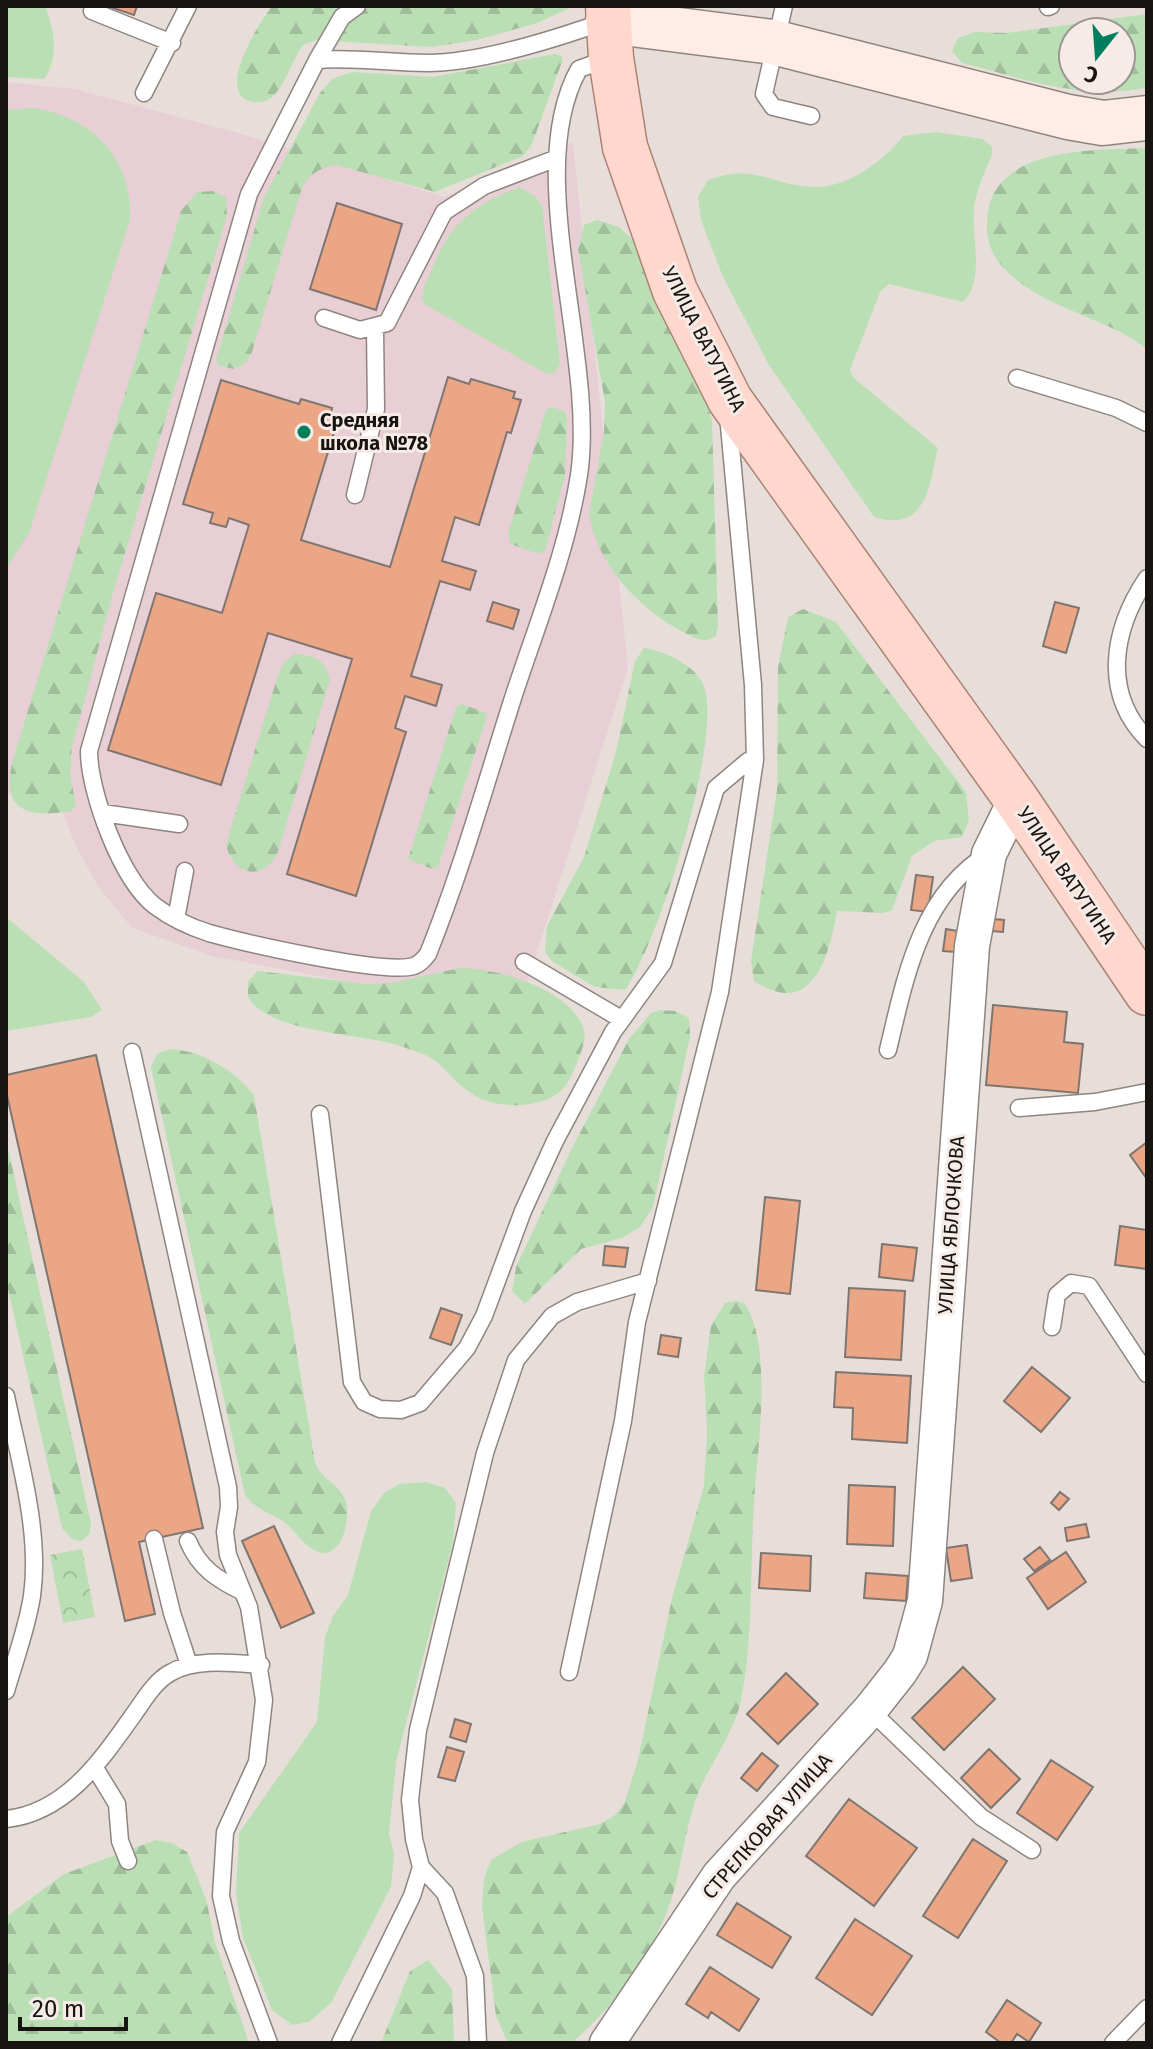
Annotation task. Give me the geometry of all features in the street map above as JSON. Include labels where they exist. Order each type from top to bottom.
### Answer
[{"type":"main road","name":"УЛИЦА ВАТУТИНА","points":[[609,28],[630,162],[675,291],[730,400],[1016,799],[1147,993]]},
{"type":"street","points":[[609,28],[778,24],[1068,117],[1103,123],[1147,118]]},
{"type":"street","name":"УЛИЦА ЯБЛОЧКОВА","points":[[910,1656],[925,1601],[966,1006],[982,879],[989,854],[1016,799]]},
{"type":"street","name":"СТРЕЛКОВАЯ УЛИЦА","points":[[607,2043],[719,1876],[870,1710],[910,1656]]},
{"type":"lane","points":[[144,93],[172,43],[188,6]]},
{"type":"lane","points":[[357,6],[342,17],[317,60],[249,194],[127,613],[89,751],[89,774],[137,890],[176,919],[238,940],[400,967],[417,965],[428,954],[567,533],[579,476],[582,396],[563,243],[557,158],[559,114],[579,69],[609,28]]},
{"type":"lane","points":[[92,11],[172,43]]},
{"type":"lane","points":[[778,24],[764,94],[773,107],[811,116]]},
{"type":"lane","points":[[317,60],[346,58],[430,63],[609,28]]},
{"type":"lane","points":[[324,318],[360,330],[387,323],[397,308],[431,232],[444,212],[484,186],[557,158]]},
{"type":"lane","points":[[355,495],[376,409],[375,328]]},
{"type":"lane","points":[[1017,378],[1116,408],[1147,423]]},
{"type":"lane","points":[[569,1672],[623,1421],[637,1322],[720,992],[755,760],[753,685],[729,437],[730,400]]},
{"type":"lane","points":[[1147,578],[1131,610],[1114,670],[1119,700],[1133,725],[1147,739]]},
{"type":"lane","points":[[320,1114],[352,1382],[364,1402],[380,1409],[401,1410],[420,1403],[467,1348],[484,1316],[523,1211],[555,1141],[621,1019],[663,963],[716,788],[748,761],[755,760]]},
{"type":"lane","points":[[103,813],[179,824]]},
{"type":"lane","points":[[888,1050],[906,974],[935,907],[963,869],[989,854]]},
{"type":"lane","points":[[176,919],[185,871]]},
{"type":"lane","points":[[524,962],[621,1019]]},
{"type":"lane","points":[[132,1052],[228,1487],[225,1532],[228,1555],[243,1592],[261,1665],[264,1700],[257,1762],[225,1832],[221,1896],[231,1941],[269,2043]]},
{"type":"lane","points":[[1019,1108],[1095,1102],[1147,1092]]},
{"type":"lane","points":[[340,2043],[412,1896],[421,1867],[410,1800],[418,1730],[485,1453],[516,1360],[552,1316],[577,1302],[648,1281]]},
{"type":"lane","points":[[1052,1327],[1057,1295],[1071,1283],[1089,1286],[1147,1374]]},
{"type":"lane","points":[[6,1396],[27,1506],[33,1567],[29,1611],[6,1691]]},
{"type":"lane","points":[[154,1539],[172,1613],[189,1665]]},
{"type":"lane","points":[[188,1541],[202,1566],[216,1579],[243,1592]]},
{"type":"lane","points":[[6,1819],[37,1811],[76,1787],[95,1768],[151,1690],[169,1673],[189,1665],[261,1665]]},
{"type":"lane","points":[[870,1710],[981,1817],[1032,1850]]},
{"type":"lane","points":[[95,1768],[117,1804],[120,1841],[128,1861]]},
{"type":"lane","points":[[421,1867],[445,1893],[475,1976],[478,2043]]},
{"type":"lane","points":[[1113,2043],[1147,2008]]},
{"type":"shaded area","name":"Средняя школа №78","points":[[6,82],[75,89],[238,133],[444,197],[573,143],[628,668],[517,1014],[212,956],[132,928],[97,885],[74,842],[54,789],[6,794]]},
{"type":"green space","points":[[6,6],[45,6],[51,24],[54,52],[44,79],[6,77]]},
{"type":"green space","points":[[272,6],[574,6],[537,23],[477,40],[432,47],[316,40],[303,45],[273,96],[265,101],[253,102],[242,97],[237,86],[238,73],[250,42]]},
{"type":"green space","points":[[1147,14],[1147,87],[1137,89],[1137,16],[1132,16]]},
{"type":"green space","points":[[1057,26],[1057,87],[962,63],[952,51],[958,38],[975,32],[1006,33]]},
{"type":"green space","points":[[555,54],[562,56],[562,62],[532,144],[523,156],[435,192],[336,165],[319,170],[310,177],[301,191],[252,352],[245,364],[233,369],[218,365],[216,360],[264,197],[320,93],[332,79],[352,72],[433,77]]},
{"type":"green space","points":[[33,108],[73,120],[105,144],[125,178],[130,220],[29,533],[6,569],[6,110]]},
{"type":"green space","points":[[936,132],[983,139],[992,147],[975,203],[974,281],[963,302],[889,284],[880,292],[850,370],[854,378],[938,448],[928,491],[922,503],[905,518],[892,520],[874,517],[769,365],[723,277],[701,220],[698,197],[708,180],[725,175],[751,174],[812,187],[839,183],[875,164],[903,136]]},
{"type":"green space","points":[[1147,148],[1147,349],[1116,330],[1033,292],[1018,281],[994,255],[988,239],[987,220],[993,196],[1006,178],[1025,165],[1074,152]]},
{"type":"green space","points":[[519,187],[535,196],[542,206],[560,364],[554,373],[545,373],[426,305],[422,299],[426,281],[441,249],[458,225],[478,207]]},
{"type":"green space","points":[[213,191],[226,197],[227,216],[113,593],[72,747],[70,775],[76,804],[72,811],[30,812],[14,801],[10,790],[13,759],[181,211],[197,192]]},
{"type":"green space","points":[[597,220],[619,227],[633,240],[703,389],[712,420],[718,626],[716,636],[707,640],[696,638],[667,622],[622,584],[601,551],[589,514],[604,432],[605,402],[578,249],[584,225]]},
{"type":"green space","points":[[551,407],[564,411],[567,417],[565,475],[545,551],[539,554],[510,544],[508,533],[546,410]]},
{"type":"green space","points":[[803,609],[836,622],[966,792],[969,820],[962,837],[934,841],[912,856],[892,910],[884,913],[837,911],[829,946],[815,978],[804,988],[791,993],[774,991],[754,981],[751,961],[777,790],[778,667],[788,617]]},
{"type":"green space","points":[[644,648],[669,656],[694,672],[704,686],[707,712],[704,749],[684,841],[654,931],[625,990],[595,987],[553,962],[545,952],[547,926],[584,857],[616,752],[635,661]]},
{"type":"green space","points":[[295,654],[318,659],[330,679],[278,852],[265,868],[249,871],[235,863],[226,844],[278,675],[285,661]]},
{"type":"green space","points":[[462,704],[487,716],[438,867],[432,869],[408,859],[456,707]]},
{"type":"green space","points":[[6,917],[84,982],[102,1010],[91,1017],[6,1031]]},
{"type":"green space","points":[[460,968],[493,972],[531,984],[565,1003],[577,1016],[584,1030],[584,1043],[571,1076],[557,1094],[525,1105],[504,1105],[483,1100],[423,1054],[384,1042],[296,1025],[259,1009],[248,997],[248,982],[257,971],[368,984],[390,983]]},
{"type":"green space","points":[[675,1011],[689,1018],[690,1037],[653,1207],[640,1227],[622,1238],[581,1249],[525,1304],[512,1291],[516,1267],[572,1148],[629,1039],[651,1013]]},
{"type":"green space","points":[[170,1049],[217,1063],[254,1095],[315,1462],[341,1493],[347,1506],[342,1538],[332,1551],[324,1553],[308,1546],[281,1520],[257,1507],[245,1495],[151,1067],[157,1054]]},
{"type":"green space","points":[[6,1139],[91,1524],[90,1533],[82,1541],[73,1540],[62,1528],[6,1280]]},
{"type":"green space","points":[[725,1303],[744,1303],[753,1320],[762,1392],[753,1514],[750,1621],[741,1700],[726,1739],[696,1799],[666,1915],[633,1975],[604,2011],[572,2043],[508,2043],[496,2016],[482,1907],[484,1878],[491,1860],[521,1842],[600,1824],[615,1815],[624,1804],[638,1760],[672,1598],[704,1486],[707,1432],[704,1376],[711,1325]]},
{"type":"green space","points":[[426,1482],[445,1488],[456,1503],[453,1542],[396,1762],[389,1833],[394,1854],[391,1887],[331,2003],[309,2022],[292,2025],[272,2010],[243,1938],[236,1893],[239,1833],[317,1722],[325,1637],[333,1616],[348,1595],[371,1511],[385,1492],[400,1484]]},
{"type":"green space","points":[[82,1549],[95,1617],[63,1623],[50,1555]]},
{"type":"green space","points":[[156,1840],[172,1843],[187,1852],[206,1899],[215,1942],[249,2043],[6,2043],[6,1917],[64,1874]]},
{"type":"green space","points":[[428,1960],[452,1989],[454,2043],[381,2043],[410,1971]]},
{"type":"building","points":[[107,6],[137,6],[134,15]]},
{"type":"building","points":[[337,203],[402,224],[376,310],[310,289]]},
{"type":"building","points":[[448,377],[469,384],[471,379],[515,392],[513,398],[521,400],[511,433],[507,432],[479,525],[455,517],[442,561],[476,571],[470,590],[440,581],[411,676],[442,685],[436,706],[405,696],[395,728],[406,732],[356,896],[287,874],[352,659],[268,633],[221,785],[108,750],[156,593],[222,613],[249,525],[229,518],[226,527],[210,523],[213,513],[183,504],[221,380],[299,404],[301,399],[332,408],[331,413],[339,416],[301,540],[390,567]]},
{"type":"building","points":[[493,602],[519,610],[513,629],[487,621]]},
{"type":"building","points":[[1055,602],[1079,608],[1066,653],[1043,646]]},
{"type":"building","points":[[916,875],[933,877],[928,912],[911,910]]},
{"type":"building","points":[[993,919],[1004,920],[1003,932],[992,931]]},
{"type":"building","points":[[946,929],[958,931],[956,952],[943,951]]},
{"type":"building","points":[[993,1005],[1067,1012],[1064,1042],[1083,1044],[1078,1093],[986,1085]]},
{"type":"building","points":[[96,1055],[203,1528],[139,1542],[155,1614],[125,1621],[6,1091],[6,1075]]},
{"type":"building","points":[[1147,1142],[1147,1179],[1130,1155]]},
{"type":"building","points":[[765,1197],[800,1201],[790,1294],[756,1290]]},
{"type":"building","points":[[1120,1226],[1147,1230],[1147,1269],[1115,1265]]},
{"type":"building","points":[[882,1244],[917,1248],[913,1281],[879,1277]]},
{"type":"building","points":[[605,1246],[628,1248],[625,1267],[603,1265]]},
{"type":"building","points":[[849,1288],[905,1291],[901,1360],[845,1357]]},
{"type":"building","points":[[441,1308],[462,1315],[451,1345],[430,1338]]},
{"type":"building","points":[[661,1335],[681,1338],[678,1357],[658,1354]]},
{"type":"building","points":[[1032,1367],[1070,1398],[1041,1432],[1004,1401]]},
{"type":"building","points":[[836,1372],[911,1376],[907,1443],[852,1439],[853,1408],[834,1407]]},
{"type":"building","points":[[849,1485],[895,1487],[893,1546],[847,1544]]},
{"type":"building","points":[[1060,1492],[1069,1499],[1059,1510],[1051,1503]]},
{"type":"building","points":[[1086,1524],[1089,1537],[1067,1541],[1065,1528]]},
{"type":"building","points":[[274,1526],[314,1613],[281,1628],[242,1541]]},
{"type":"building","points":[[967,1545],[972,1578],[951,1581],[946,1548]]},
{"type":"building","points":[[1040,1547],[1050,1560],[1034,1571],[1024,1559]]},
{"type":"building","points":[[1066,1552],[1086,1582],[1048,1609],[1027,1578]]},
{"type":"building","points":[[761,1553],[811,1556],[810,1591],[759,1588]]},
{"type":"building","points":[[866,1573],[908,1576],[906,1601],[864,1598]]},
{"type":"building","points":[[963,1667],[995,1699],[944,1750],[912,1718]]},
{"type":"building","points":[[786,1673],[818,1704],[778,1744],[747,1714]]},
{"type":"building","points":[[455,1719],[471,1724],[466,1742],[450,1737]]},
{"type":"building","points":[[447,1747],[464,1752],[455,1781],[438,1777]]},
{"type":"building","points":[[989,1749],[1020,1779],[991,1808],[961,1778]]},
{"type":"building","points":[[762,1753],[778,1766],[757,1791],[741,1778]]},
{"type":"building","points":[[1051,1760],[1093,1787],[1057,1840],[1017,1813]]},
{"type":"building","points":[[849,1799],[917,1848],[874,1906],[806,1856]]},
{"type":"building","points":[[973,1839],[1007,1861],[958,1938],[923,1916]]},
{"type":"building","points":[[737,1903],[791,1937],[772,1968],[717,1935]]},
{"type":"building","points":[[855,1919],[912,1956],[872,2015],[816,1978]]},
{"type":"building","points":[[710,1967],[759,1999],[739,2031],[711,2012],[708,2018],[686,2004]]},
{"type":"building","points":[[1007,2000],[1041,2023],[1029,2042],[1017,2034],[1011,2043],[1001,2043],[986,2032]]},
{"type":"place","name":"Средняя школа №78","points":[[304,432]]}]
